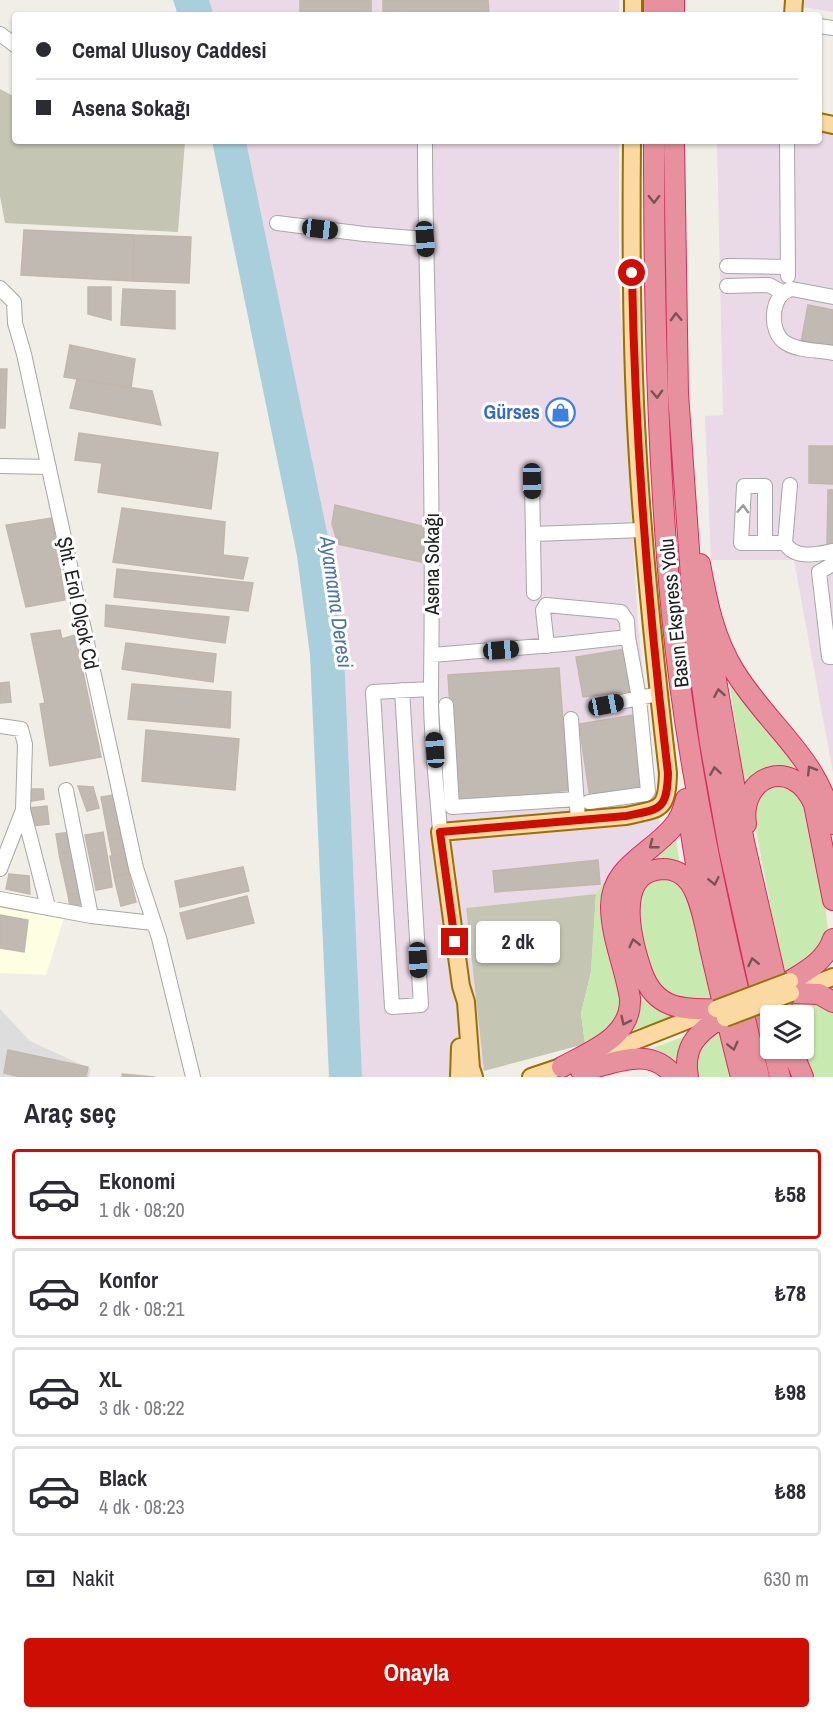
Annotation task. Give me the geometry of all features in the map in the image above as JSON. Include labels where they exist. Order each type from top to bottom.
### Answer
[{"type":"highway","name":"Basın Ekspress Yolu","points":[[654,144],[657,387],[672,616],[708,852],[759,1077]]},
{"type":"highway","name":"Basın Ekspress Yolu","points":[[674,144],[676,305],[683,481],[695,635],[710,743],[733,871],[763,1005]]},
{"type":"highway","points":[[683,481],[693,513],[704,608],[738,812],[782,1005]]},
{"type":"highway","points":[[700,564],[712,621],[726,658],[751,695],[793,745],[814,775],[826,798],[833,824]]},
{"type":"highway","points":[[672,616],[669,649],[671,672],[686,799],[705,928]]},
{"type":"highway","points":[[752,874],[746,819],[748,801],[752,791],[765,780],[781,776],[792,777],[809,793],[814,804],[833,900]]},
{"type":"highway","points":[[569,1072],[618,1033],[627,1019],[630,998],[613,923],[612,897],[619,878],[626,868],[663,837],[677,821],[686,799]]},
{"type":"highway","points":[[717,1014],[682,1009],[658,998],[639,965],[628,909],[631,892],[652,870],[675,871],[686,878],[692,886],[705,928],[741,1077]]},
{"type":"highway","points":[[791,987],[824,956],[833,939]]},
{"type":"highway","points":[[791,987],[819,994],[833,1002]]},
{"type":"highway","points":[[688,1077],[686,1063],[690,1046],[695,1036],[717,1014]]},
{"type":"highway","points":[[569,1072],[638,1058],[652,1059],[665,1065],[675,1077]]},
{"type":"highway","points":[[776,1059],[780,1077]]},
{"type":"highway","points":[[795,1059],[801,1077]]},
{"type":"main road","points":[[440,832],[626,816],[656,809],[666,798],[668,773],[658,694],[637,441],[632,144]]},
{"type":"main road","name":"Asena Sokağı","points":[[440,832],[462,986]]},
{"type":"main road","points":[[791,987],[833,964]]},
{"type":"main road","points":[[531,1077],[569,1072],[609,1059],[717,1014],[791,987],[833,977]]},
{"type":"main road","points":[[459,1077],[459,1005],[462,986]]},
{"type":"main road","points":[[462,986],[466,1002],[471,1068],[474,1077]]},
{"type":"street","name":"Asena Sokağı","points":[[425,144],[425,239],[429,326],[431,689],[440,832]]},
{"type":"street","points":[[727,266],[789,271],[787,144]]},
{"type":"street","points":[[277,223],[425,239]]},
{"type":"street","name":"Şht. Erol Olçok Cd","points":[[1,285],[14,302],[15,323],[49,467],[136,868],[153,923],[193,1077]]},
{"type":"street","points":[[727,286],[769,285],[782,292]]},
{"type":"street","points":[[833,297],[792,289],[782,292],[776,301],[775,327],[781,339],[793,346],[833,353]]},
{"type":"street","points":[[0,466],[49,467]]},
{"type":"street","points":[[532,481],[534,593]]},
{"type":"street","points":[[785,543],[790,485]]},
{"type":"street","points":[[533,534],[643,530]]},
{"type":"street","points":[[765,543],[785,543],[795,553],[812,554],[833,551]]},
{"type":"street","points":[[833,564],[819,572],[829,657],[833,657]]},
{"type":"street","points":[[446,705],[452,807],[646,794],[648,791],[639,698],[627,621],[621,612],[548,604],[543,610],[547,646]]},
{"type":"street","points":[[432,655],[628,637]]},
{"type":"street","points":[[402,690],[421,1005],[392,1007],[373,692],[402,690],[431,689]]},
{"type":"street","points":[[606,705],[658,694]]},
{"type":"street","points":[[571,719],[583,800],[578,820]]},
{"type":"street","points":[[0,726],[21,729],[24,744],[23,810],[48,908]]},
{"type":"street","points":[[66,790],[91,916]]},
{"type":"street","points":[[0,869],[23,810]]},
{"type":"street","points":[[0,899],[91,916],[153,923]]},
{"type":"shaded area","points":[[209,0],[619,0],[619,12],[213,12]]},
{"type":"shaded area","points":[[801,0],[833,0],[833,12],[801,7]]},
{"type":"shaded area","points":[[0,89],[12,95],[12,144],[185,144],[178,232],[5,223],[0,196]]},
{"type":"shaded area","points":[[822,131],[833,131],[833,773],[794,560],[711,560],[705,416],[723,415],[717,144],[822,144]]},
{"type":"shaded area","points":[[247,144],[619,144],[619,279],[638,627],[660,827],[606,880],[596,894],[466,908],[484,1071],[473,1077],[362,1077],[344,652],[331,551]]},
{"type":"shaded area","points":[[596,894],[591,972],[581,1013],[585,1044],[484,1071],[466,908]]},
{"type":"shaded area","points":[[0,906],[65,915],[46,975],[0,973]]},
{"type":"shaded area","points":[[0,1009],[30,1041],[91,1069],[89,1077],[0,1077]]},
{"type":"green space","points":[[730,685],[811,782],[744,787]]},
{"type":"green space","points":[[781,786],[799,795],[810,817],[828,931],[815,956],[784,975],[756,831],[755,815],[761,796],[772,788]]},
{"type":"green space","points":[[675,834],[680,865],[656,863],[653,854]]},
{"type":"green space","points":[[620,865],[624,1011],[608,1032],[585,1044],[581,1013],[591,972],[596,894]]},
{"type":"green space","points":[[663,878],[679,886],[690,900],[716,1000],[693,1005],[659,989],[643,944],[637,919],[637,908],[638,898],[648,882]]},
{"type":"green space","points":[[635,964],[684,1014],[633,1030],[636,1006]]},
{"type":"green space","points":[[809,1000],[833,1011],[833,1077],[809,1077],[804,1059],[814,1059],[814,1005],[790,1005],[790,1003]]},
{"type":"green space","points":[[722,1028],[733,1077],[695,1077],[696,1045]]},
{"type":"green space","points":[[688,1035],[682,1072],[672,1058],[653,1048]]},
{"type":"water","points":[[173,0],[209,0],[213,12],[177,12]]},
{"type":"water","name":"Ayamama Deresi","points":[[213,144],[247,144],[331,551],[344,652],[362,1077],[329,1077],[310,655],[297,556]]},
{"type":"building","points":[[300,0],[371,0],[371,12],[300,12]]},
{"type":"building","points":[[383,0],[488,0],[489,12],[383,12]]},
{"type":"building","points":[[24,230],[134,235],[133,281],[21,275]]},
{"type":"building","points":[[134,235],[191,237],[189,283],[133,281]]},
{"type":"building","points":[[88,287],[111,287],[111,320],[88,314]]},
{"type":"building","points":[[123,289],[175,291],[175,329],[121,325]]},
{"type":"building","points":[[808,305],[833,310],[833,348],[801,343]]},
{"type":"building","points":[[70,345],[135,359],[131,388],[64,377]]},
{"type":"building","points":[[0,369],[7,369],[5,428],[0,428]]},
{"type":"building","points":[[77,379],[152,391],[161,425],[70,408]]},
{"type":"building","points":[[79,433],[218,453],[211,509],[98,492],[102,463],[75,460]]},
{"type":"building","points":[[809,446],[833,446],[833,484],[809,483]]},
{"type":"building","points":[[828,490],[833,490],[833,544],[827,545]]},
{"type":"building","points":[[335,505],[426,527],[422,562],[338,544],[332,524]]},
{"type":"building","points":[[122,508],[225,522],[223,555],[248,558],[243,579],[113,562]]},
{"type":"building","points":[[52,518],[65,600],[26,607],[6,525]]},
{"type":"building","points":[[117,569],[253,583],[248,611],[114,597]]},
{"type":"building","points":[[106,605],[229,617],[225,643],[105,626]]},
{"type":"building","points":[[60,630],[62,639],[75,635],[101,757],[50,766],[40,704],[45,703],[31,634]]},
{"type":"building","points":[[126,643],[216,654],[213,682],[122,669]]},
{"type":"building","points":[[625,649],[631,691],[583,697],[576,657]]},
{"type":"building","points":[[559,668],[568,790],[456,803],[448,675]]},
{"type":"building","points":[[9,682],[11,702],[0,703],[0,683]]},
{"type":"building","points":[[132,684],[231,692],[230,728],[128,719]]},
{"type":"building","points":[[633,715],[644,790],[590,798],[579,724]]},
{"type":"building","points":[[146,730],[239,739],[235,790],[142,781]]},
{"type":"building","points":[[78,786],[93,787],[99,808],[87,811]]},
{"type":"building","points":[[32,789],[43,789],[44,799],[31,801]]},
{"type":"building","points":[[113,795],[122,838],[109,840],[101,797]]},
{"type":"building","points":[[47,806],[49,824],[31,826],[29,808]]},
{"type":"building","points":[[72,832],[75,850],[59,853],[56,834]]},
{"type":"building","points":[[103,832],[110,872],[93,874],[85,835]]},
{"type":"building","points":[[122,838],[125,853],[112,855],[109,840]]},
{"type":"building","points":[[76,852],[83,893],[68,895],[59,854]]},
{"type":"building","points":[[125,853],[129,873],[114,876],[110,856]]},
{"type":"building","points":[[598,860],[600,884],[495,892],[493,871]]},
{"type":"building","points":[[243,867],[249,891],[180,907],[175,881]]},
{"type":"building","points":[[110,872],[112,887],[96,890],[93,874]]},
{"type":"building","points":[[9,874],[29,876],[30,894],[6,889]]},
{"type":"building","points":[[129,874],[136,902],[121,906],[114,877]]},
{"type":"building","points":[[83,893],[86,908],[70,907],[68,895]]},
{"type":"building","points":[[247,896],[254,923],[187,939],[180,913]]},
{"type":"building","points":[[0,915],[28,920],[24,952],[0,948]]},
{"type":"building","points":[[8,1050],[88,1067],[86,1077],[21,1077],[4,1073]]},
{"type":"building","points":[[122,1074],[155,1077],[122,1077]]},
{"type":"place","name":"Gürses","points":[[561,412]]},
{"type":"route","points":[[455,942],[440,832],[626,816],[656,809],[666,798],[668,773],[658,694],[637,441],[632,273]]}]
